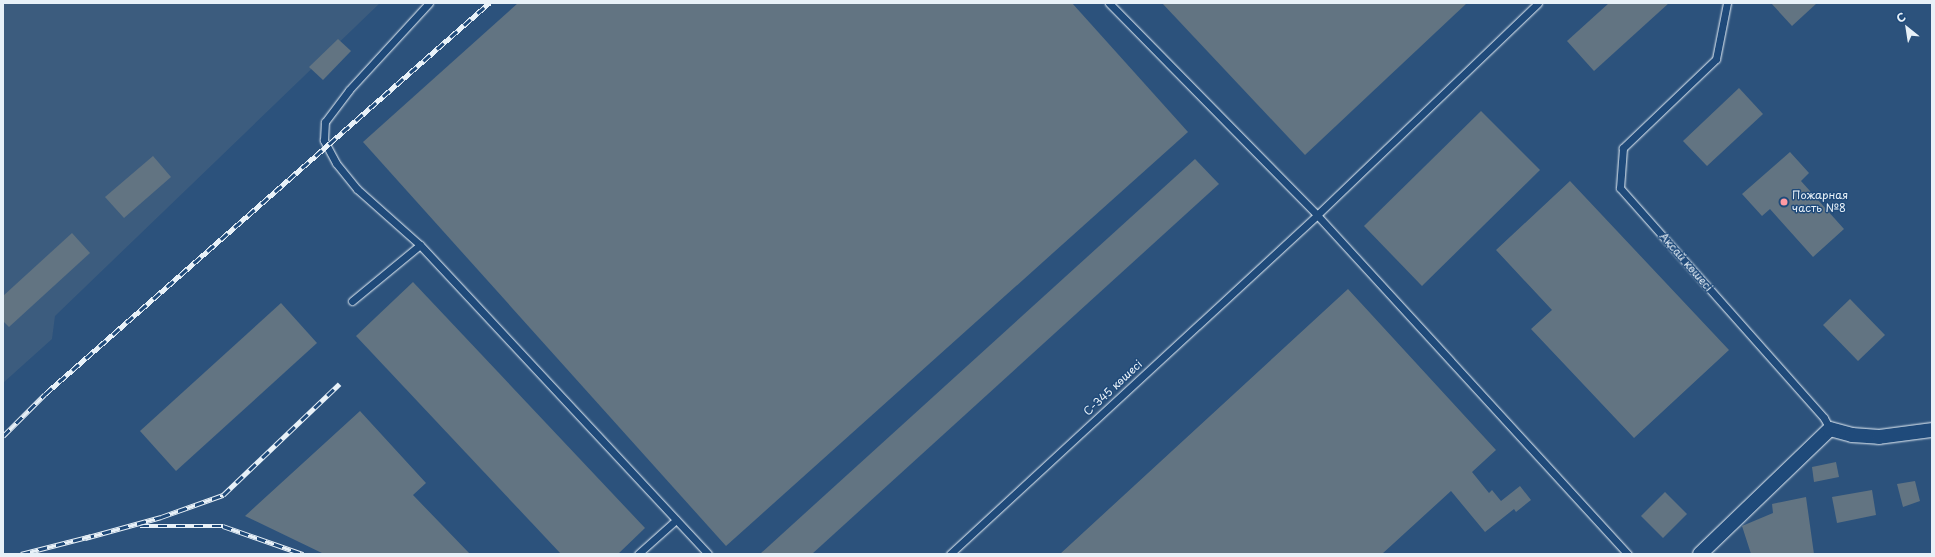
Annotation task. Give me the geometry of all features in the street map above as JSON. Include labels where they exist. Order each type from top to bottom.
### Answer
[{"type":"street","points":[[1700,554],[1830,429],[1852,435],[1879,437],[1932,430]]},
{"type":"lane","points":[[429,3],[349,90],[324,122],[324,140],[336,162],[357,189],[420,246],[708,554]]},
{"type":"lane","points":[[1109,3],[1317,215],[1628,554]]},
{"type":"lane","name":"С-345 көшесі","points":[[950,554],[1290,238],[1317,215],[1538,3]]},
{"type":"lane","name":"Ақсай көшесі","points":[[1727,3],[1716,59],[1623,148],[1620,188],[1819,412],[1830,429]]},
{"type":"lane","points":[[352,301],[420,246]]},
{"type":"lane","points":[[638,554],[676,520]]},
{"type":"shaded area","points":[[3,3],[380,3],[55,316],[52,339],[3,383]]},
{"type":"building","points":[[518,3],[1072,3],[1188,132],[726,546],[363,142]]},
{"type":"building","points":[[1162,3],[1467,3],[1305,155]]},
{"type":"building","points":[[1609,3],[1669,3],[1594,71],[1567,41]]},
{"type":"building","points":[[1771,3],[1817,3],[1792,26]]},
{"type":"building","points":[[338,39],[351,51],[323,80],[309,67]]},
{"type":"building","points":[[1739,88],[1763,114],[1707,166],[1683,141]]},
{"type":"building","points":[[1481,111],[1540,170],[1422,286],[1364,226]]},
{"type":"building","name":"Пожарная часть №8","points":[[1790,152],[1809,173],[1801,181],[1844,229],[1813,257],[1770,209],[1762,216],[1742,194]]},
{"type":"building","points":[[153,156],[171,177],[124,218],[105,197]]},
{"type":"building","points":[[1195,159],[1219,184],[812,554],[760,554]]},
{"type":"building","points":[[1570,181],[1729,350],[1634,438],[1531,329],[1552,310],[1496,250]]},
{"type":"building","points":[[72,233],[90,253],[9,327],[3,321],[3,296]]},
{"type":"building","points":[[413,282],[645,528],[618,554],[561,554],[356,336]]},
{"type":"building","points":[[1348,289],[1496,450],[1472,472],[1489,493],[1492,490],[1501,501],[1520,486],[1531,500],[1516,512],[1514,509],[1485,532],[1451,491],[1382,554],[1060,554]]},
{"type":"building","points":[[1850,299],[1885,335],[1858,361],[1823,325]]},
{"type":"building","points":[[281,303],[317,343],[176,471],[140,431]]},
{"type":"building","points":[[360,411],[426,483],[413,495],[470,554],[324,554],[245,516]]},
{"type":"building","points":[[1836,462],[1839,477],[1814,482],[1812,467]]},
{"type":"building","points":[[1915,481],[1920,501],[1903,507],[1897,484]]},
{"type":"building","points":[[1872,490],[1876,515],[1837,523],[1832,497]]},
{"type":"building","points":[[1665,492],[1687,514],[1663,538],[1641,516]]},
{"type":"building","points":[[1806,497],[1814,554],[1751,554],[1742,526],[1773,513],[1772,504]]},
{"type":"railway","points":[[3,436],[45,394],[489,3]]},
{"type":"railway","points":[[85,538],[161,517],[223,495],[339,384]]},
{"type":"railway","points":[[140,526],[223,526],[303,554]]},
{"type":"railway","points":[[21,554],[91,536]]},
{"type":"place","name":"Пожарная часть №8","points":[[1784,202]]}]
